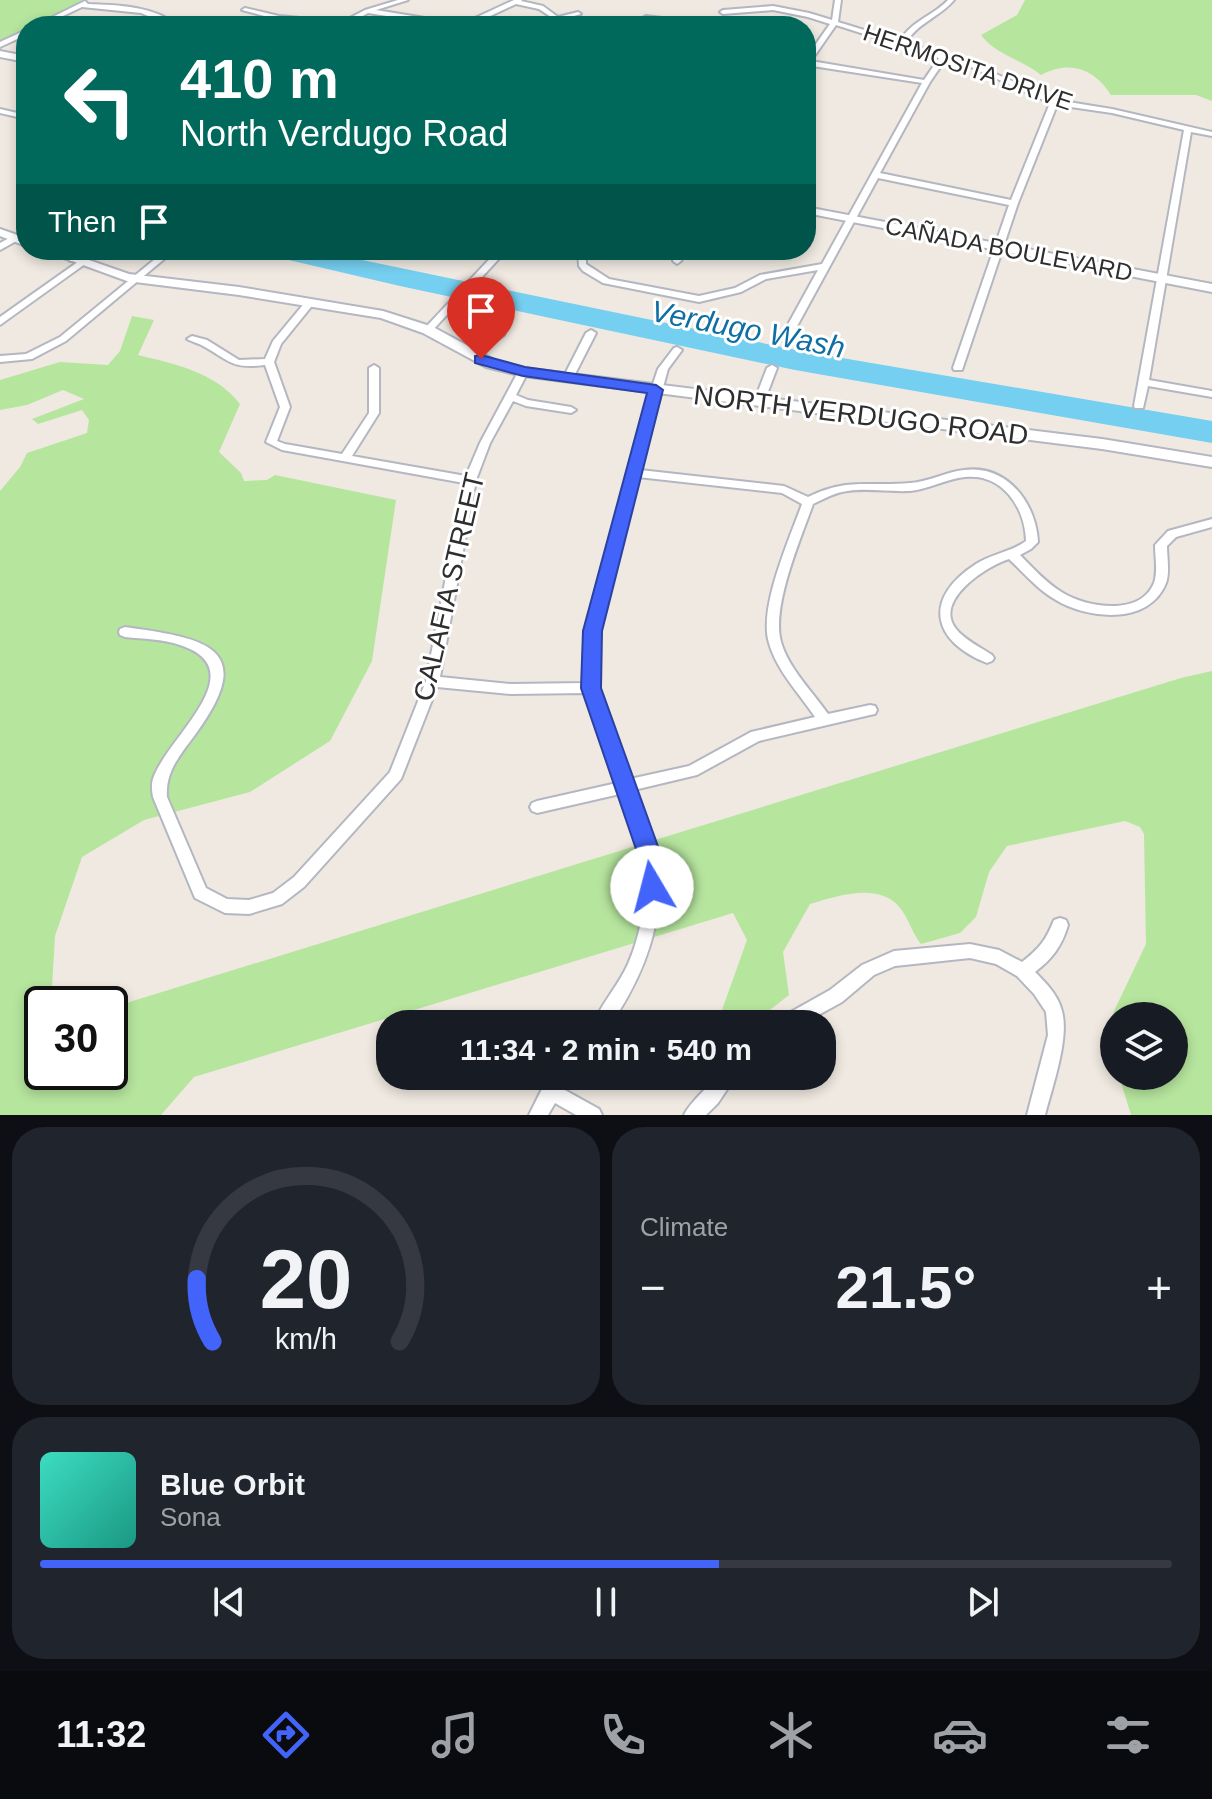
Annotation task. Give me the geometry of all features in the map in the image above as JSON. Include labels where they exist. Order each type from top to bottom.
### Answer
[{"type":"main road","name":"CAÑADA BOULEVARD","points":[[816,212],[1212,288]]},
{"type":"main road","name":"NORTH VERDUGO ROAD","points":[[89,260],[134,278],[383,315],[428,330],[491,364],[523,372],[1102,444],[1212,462]]},
{"type":"street","points":[[57,16],[92,0]]},
{"type":"street","points":[[358,16],[405,0]]},
{"type":"street","points":[[719,16],[723,12],[720,0]]},
{"type":"street","points":[[767,0],[773,8]]},
{"type":"street","points":[[816,49],[835,22],[838,0]]},
{"type":"street","points":[[902,44],[912,26],[933,15],[951,0]]},
{"type":"street","points":[[484,16],[517,1],[541,7],[553,16]]},
{"type":"street","points":[[79,5],[134,9],[159,16]]},
{"type":"street","name":"HERMOSITA DRIVE","points":[[723,12],[773,8],[808,16]]},
{"type":"street","points":[[245,10],[270,16]]},
{"type":"street","points":[[367,11],[399,16]]},
{"type":"street","points":[[570,16],[578,14]]},
{"type":"street","name":"HERMOSITA DRIVE","points":[[816,18],[942,59],[973,66],[1054,102],[1112,111],[1212,134]]},
{"type":"street","points":[[785,339],[926,82],[942,59]]},
{"type":"street","points":[[816,65],[926,82]]},
{"type":"street","points":[[958,368],[1014,203],[1054,102]]},
{"type":"street","points":[[1139,406],[1164,279],[1188,129]]},
{"type":"street","points":[[876,175],[1014,203]]},
{"type":"street","points":[[0,322],[78,260]]},
{"type":"street","points":[[0,359],[13,360],[40,352],[63,339],[158,260]]},
{"type":"street","points":[[428,330],[493,260]]},
{"type":"street","points":[[582,260],[586,269],[606,281],[699,299],[738,290],[763,277],[825,266]]},
{"type":"street","points":[[310,302],[276,343],[269,362],[285,407],[271,442],[282,447],[470,480]]},
{"type":"street","points":[[471,354],[501,333],[506,314]]},
{"type":"street","points":[[568,378],[591,333]]},
{"type":"street","points":[[192,339],[204,340],[229,360],[243,364],[269,362]]},
{"type":"street","points":[[610,1010],[637,962],[651,910],[652,887],[648,852],[591,688],[592,631],[656,390],[663,369],[677,350]]},
{"type":"street","points":[[345,458],[374,413],[374,368]]},
{"type":"street","points":[[759,402],[772,368]]},
{"type":"street","name":"CALAFIA STREET","points":[[125,632],[183,641],[199,647],[212,656],[218,668],[219,686],[170,757],[159,781],[160,797],[200,893],[225,906],[249,907],[277,899],[299,882],[396,775],[433,681],[470,480],[523,372]]},
{"type":"street","points":[[1142,382],[1212,394]]},
{"type":"street","points":[[508,400],[571,410]]},
{"type":"street","points":[[634,473],[784,490],[808,502]]},
{"type":"street","points":[[824,719],[784,663],[773,639],[772,615],[808,502],[838,488],[856,484],[906,488],[971,473],[999,481],[1016,491],[1033,531],[1032,542],[1024,550],[981,566],[950,596],[944,615],[951,632],[987,658]]},
{"type":"street","points":[[1011,554],[1037,580],[1073,604],[1095,610],[1129,608],[1151,597],[1160,583],[1161,545],[1172,534],[1212,523]]},
{"type":"street","points":[[433,681],[511,689],[591,688]]},
{"type":"street","points":[[537,807],[692,771],[756,736],[870,710]]},
{"type":"street","points":[[1023,971],[1048,953],[1056,942],[1060,925]]},
{"type":"street","points":[[811,1010],[836,996],[868,970],[894,959],[970,951],[999,957],[1023,971],[1040,988],[1054,1010],[1056,1035],[1036,1115]]},
{"type":"street","points":[[538,1115],[552,1090]]},
{"type":"street","points":[[564,1090],[593,1115]]},
{"type":"street","points":[[693,1115],[717,1090]]},
{"type":"green space","points":[[0,0],[83,0],[51,16],[16,16],[16,33],[0,41]]},
{"type":"green space","points":[[1025,0],[1212,0],[1212,101],[1196,95],[1111,95],[1097,78],[1080,69],[1061,68],[1041,75],[1001,52],[981,35],[1017,15]]},
{"type":"green space","points":[[132,316],[154,320],[138,355],[194,371],[230,393],[240,404],[219,452],[241,473],[244,481],[267,480],[275,475],[396,500],[372,661],[330,741],[250,792],[144,820],[82,857],[55,936],[52,986],[24,986],[24,1090],[128,1090],[128,1002],[1212,671],[1212,1115],[1131,1115],[1123,1090],[1188,1090],[1188,1002],[1118,1002],[1146,944],[1144,834],[1140,827],[1125,821],[1007,846],[989,872],[976,917],[960,933],[921,944],[903,912],[884,896],[860,893],[810,904],[783,952],[789,995],[770,1010],[722,1010],[747,940],[733,913],[414,1010],[376,1010],[376,1022],[194,1077],[161,1115],[0,1115],[0,491],[20,467],[27,453],[87,433],[89,420],[82,410],[38,424],[32,419],[84,399],[63,390],[27,405],[0,410],[0,380],[60,362],[108,365],[120,351]]},
{"type":"water","points":[[289,260],[362,260],[801,351],[1212,421],[1212,443],[795,370]]},
{"type":"route","points":[[481,359],[523,372],[656,390],[600,594],[592,631],[591,688],[648,852],[652,887]]},
{"type":"water label","name":"Verdugo Wash","points":[[748,329]]}]
